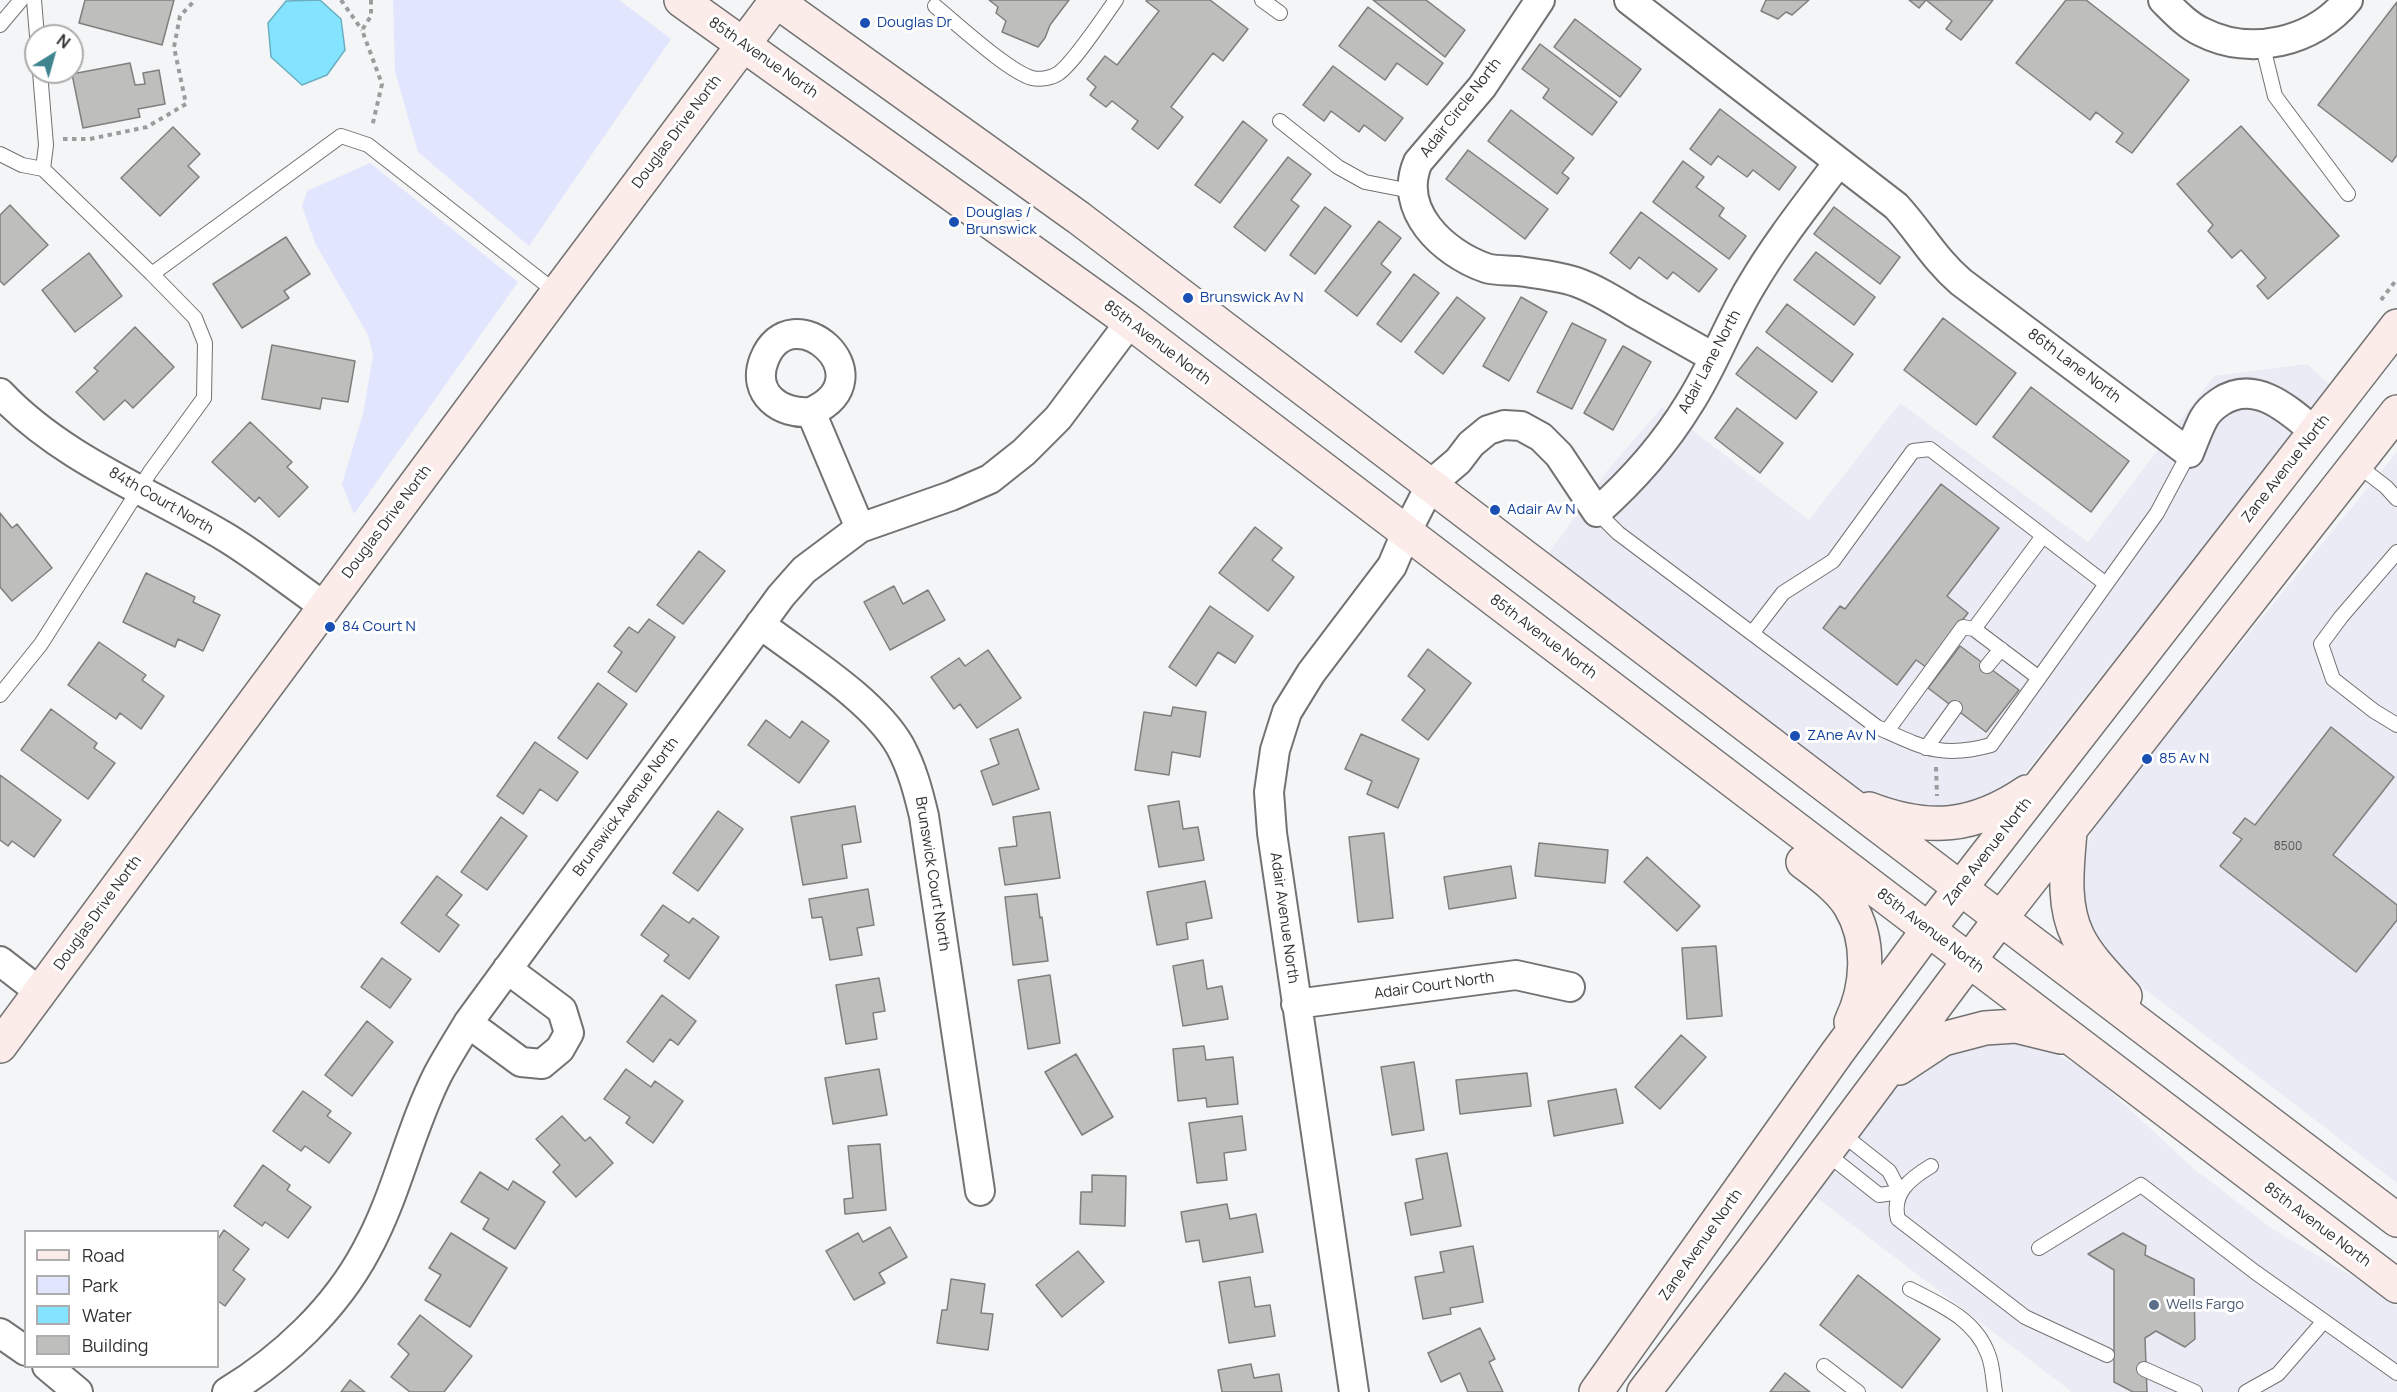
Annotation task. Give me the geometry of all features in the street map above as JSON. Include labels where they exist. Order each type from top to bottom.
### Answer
[{"type":"main road","name":"85th Avenue North","points":[[681,0],[1130,322],[2397,1286]]},
{"type":"main road","name":"Douglas Drive North","points":[[0,1046],[776,0]]},
{"type":"main road","points":[[776,0],[1061,205],[2397,1220]]},
{"type":"main road","name":"Zane Avenue North","points":[[1596,1392],[1837,1053],[1928,930],[2074,739],[2397,326]]},
{"type":"main road","points":[[1644,1392],[2001,918],[2397,412]]},
{"type":"main road","points":[[1607,686],[1642,737],[1832,884],[1850,905],[1863,942],[1865,960],[1863,983],[1855,1015],[1837,1053]]},
{"type":"main road","points":[[1844,800],[1897,820],[1924,824],[1951,824],[1971,820],[1990,814],[2034,787],[2074,739]]},
{"type":"main road","points":[[2070,832],[2066,871],[2068,904],[2079,938],[2086,951],[2164,1043]]},
{"type":"main road","points":[[1880,1080],[1942,1039],[1986,1028],[2016,1026],[2073,1039]]},
{"type":"street","name":"Adair Circle North","points":[[1411,191],[1412,176],[1418,162],[1482,87],[1540,0]]},
{"type":"street","points":[[1629,0],[1838,163]]},
{"type":"street","points":[[2163,0],[2179,16],[2201,32],[2224,41],[2262,44],[2297,36],[2321,26],[2348,0]]},
{"type":"street","name":"Adair Lane North","points":[[1597,512],[1625,488],[1659,448],[1690,403],[1751,286],[1781,238],[1838,163]]},
{"type":"street","name":"86th Lane North","points":[[1838,163],[1896,206],[1942,266],[1961,282],[2189,453]]},
{"type":"street","points":[[1411,191],[1417,210],[1426,226],[1437,237],[1473,262],[1488,269],[1518,271],[1576,282],[1607,296],[1713,357]]},
{"type":"street","name":"Brunswick Avenue North","points":[[227,1392],[248,1379],[294,1343],[333,1300],[366,1252],[389,1202],[437,1075],[468,1023],[760,624],[804,570],[860,528],[951,496],[990,479],[1024,452],[1058,418],[1130,322]]},
{"type":"street","name":"84th Court North","points":[[0,393],[43,432],[228,539],[325,607]]},
{"type":"street","points":[[2189,453],[2204,418],[2212,407],[2237,394],[2253,393],[2269,398],[2315,432]]},
{"type":"street","points":[[811,412],[860,528]]},
{"type":"street","points":[[1431,484],[1458,461],[1471,444],[1488,430],[1504,425],[1521,426],[1541,437],[1559,455],[1597,512]]},
{"type":"street","name":"Adair Avenue North","points":[[1354,1392],[1296,1004],[1272,833],[1269,792],[1275,750],[1287,712],[1311,674],[1392,566],[1431,484]]},
{"type":"street","name":"Brunswick Court North","points":[[760,624],[876,715],[899,745],[915,779],[924,816],[980,1191]]},
{"type":"street","points":[[0,962],[40,992]]},
{"type":"street","points":[[468,1023],[521,1062],[542,1064],[560,1049],[569,1032],[562,1010],[507,969]]},
{"type":"street","name":"Adair Court North","points":[[1296,1004],[1516,975],[1570,987]]},
{"type":"street","points":[[0,1333],[24,1350]]},
{"type":"street","points":[[49,1368],[78,1392]]},
{"type":"lane","points":[[0,25],[21,0]]},
{"type":"lane","points":[[34,0],[36,24]]},
{"type":"lane","points":[[935,6],[1009,65],[1032,78],[1046,78],[1058,74],[1070,61],[1116,0]]},
{"type":"lane","points":[[1262,0],[1280,13]]},
{"type":"lane","points":[[2262,44],[2275,96],[2348,194]]},
{"type":"lane","points":[[41,84],[46,140],[43,170]]},
{"type":"lane","points":[[1280,121],[1338,167],[1365,182],[1411,191]]},
{"type":"lane","points":[[152,274],[340,136],[368,145],[557,293]]},
{"type":"lane","points":[[0,154],[22,165],[43,170],[195,318],[205,344],[204,398],[140,489],[41,644],[0,695]]},
{"type":"lane","points":[[1753,632],[1783,594],[1833,561],[1913,451],[1930,450],[2106,584]]},
{"type":"lane","points":[[1597,512],[1618,533],[1877,727],[1931,749],[1944,752],[1971,750],[1991,745],[2157,513],[2189,453]]},
{"type":"lane","points":[[2356,464],[2386,487],[2397,499]]},
{"type":"lane","points":[[1974,629],[2043,536]]},
{"type":"lane","points":[[2397,552],[2321,644],[2333,679],[2374,711],[2397,725]]},
{"type":"lane","points":[[1887,731],[1963,627],[1974,629],[2039,678]]},
{"type":"lane","points":[[1987,666],[2001,649]]},
{"type":"lane","points":[[1931,749],[1955,708]]},
{"type":"lane","points":[[1833,1143],[1879,1195],[1900,1192]]},
{"type":"lane","points":[[1833,1143],[1889,1171],[1900,1192]]},
{"type":"lane","points":[[1931,1166],[1912,1177],[1900,1192],[1895,1208],[1898,1219],[2025,1317],[2107,1355]]},
{"type":"lane","points":[[2039,1248],[2141,1185],[2397,1373]]},
{"type":"lane","points":[[1910,1289],[1960,1316],[1980,1336],[1989,1356],[1995,1392]]},
{"type":"lane","points":[[2246,1392],[2278,1374],[2324,1321]]},
{"type":"lane","points":[[1824,1366],[1858,1392]]},
{"type":"lane","points":[[2144,1370],[2195,1392]]},
{"type":"path","points":[[46,140],[90,139],[147,128],[186,104],[174,47],[180,16],[195,0]]},
{"type":"path","points":[[341,0],[362,30],[382,84],[368,145]]},
{"type":"path","points":[[362,30],[371,16],[371,0]]},
{"type":"path","points":[[1931,749],[1937,805]]},
{"type":"shaded area","points":[[2307,364],[2331,386],[2016,784],[1987,801],[1935,813],[1874,802],[1546,557],[1607,471],[1662,407],[1809,520],[1900,403],[2088,542],[2214,376]]},
{"type":"shaded area","points":[[2397,452],[2397,1183],[2111,963],[2082,917],[2081,862],[2095,822]]},
{"type":"shaded area","points":[[2008,1038],[2055,1054],[2087,1070],[2194,1169],[2274,1230],[2369,1286],[2397,1307],[2397,1392],[2072,1392],[1813,1195],[1895,1083],[1956,1043]]},
{"type":"green space","points":[[393,0],[619,0],[671,39],[529,246],[418,152],[395,71]]},
{"type":"green space","points":[[370,163],[518,282],[354,514],[342,484],[363,414],[373,355],[368,335],[315,243],[302,206],[307,191]]},
{"type":"water","points":[[320,0],[341,19],[345,50],[327,75],[302,85],[271,57],[268,23],[286,1]]},
{"type":"building","points":[[85,0],[174,0],[162,45],[79,23]]},
{"type":"building","points":[[989,0],[1069,0],[1050,25],[1045,38],[1038,47],[1002,32],[1006,21],[996,13],[998,7]]},
{"type":"building","points":[[1147,0],[1210,0],[1248,29],[1223,61],[1213,53],[1171,107],[1183,117],[1158,149],[1132,129],[1138,121],[1112,101],[1106,107],[1090,95],[1096,87],[1087,79],[1105,56],[1117,65],[1159,11]]},
{"type":"building","points":[[1373,0],[1426,0],[1465,30],[1445,57]]},
{"type":"building","points":[[1766,0],[1809,0],[1792,15],[1786,12],[1778,19],[1761,11]]},
{"type":"building","points":[[1909,0],[1926,0],[1919,8]]},
{"type":"building","points":[[1926,0],[1993,0],[1961,40],[1946,29],[1952,21]]},
{"type":"building","points":[[2066,0],[2086,0],[2189,80],[2132,153],[2116,142],[2123,133],[2096,112],[2090,120],[2016,63]]},
{"type":"building","points":[[2397,2],[2397,155],[2392,162],[2318,105]]},
{"type":"building","points":[[1368,7],[1443,63],[1427,85],[1397,63],[1385,80],[1339,46]]},
{"type":"building","points":[[1575,19],[1641,69],[1620,97],[1554,47]]},
{"type":"building","points":[[1540,44],[1617,102],[1592,135],[1543,98],[1549,89],[1522,69]]},
{"type":"building","points":[[130,63],[135,85],[145,84],[143,73],[159,70],[165,104],[138,109],[140,117],[83,128],[74,84],[84,84],[84,72]]},
{"type":"building","points":[[1333,66],[1403,118],[1385,141],[1364,125],[1359,132],[1331,111],[1324,121],[1303,105]]},
{"type":"building","points":[[1720,109],[1796,167],[1779,190],[1753,170],[1747,177],[1718,156],[1711,165],[1690,149]]},
{"type":"building","points":[[1511,110],[1574,158],[1562,173],[1569,178],[1557,194],[1488,141]]},
{"type":"building","points":[[1243,121],[1267,140],[1220,203],[1195,185]]},
{"type":"building","points":[[2241,126],[2339,236],[2268,299],[2257,286],[2266,278],[2241,250],[2232,258],[2208,231],[2213,225],[2177,184]]},
{"type":"building","points":[[173,127],[200,154],[188,166],[199,177],[160,216],[121,178]]},
{"type":"building","points":[[1468,150],[1548,209],[1525,239],[1446,179]]},
{"type":"building","points":[[1288,157],[1311,174],[1291,200],[1299,206],[1265,251],[1234,227]]},
{"type":"building","points":[[1683,161],[1704,177],[1696,187],[1724,208],[1719,216],[1746,236],[1729,259],[1653,202]]},
{"type":"building","points":[[10,205],[48,245],[4,285],[0,281],[0,215]]},
{"type":"building","points":[[1325,207],[1351,226],[1315,274],[1290,255]]},
{"type":"building","points":[[1834,207],[1900,257],[1880,284],[1814,234]]},
{"type":"building","points":[[1641,212],[1717,269],[1699,292],[1673,272],[1667,279],[1639,257],[1630,269],[1610,253]]},
{"type":"building","points":[[1379,221],[1401,238],[1381,264],[1391,272],[1357,316],[1325,291]]},
{"type":"building","points":[[286,237],[310,274],[284,291],[289,298],[242,328],[213,284]]},
{"type":"building","points":[[1816,252],[1875,297],[1854,325],[1794,280]]},
{"type":"building","points":[[89,253],[122,296],[75,332],[42,290]]},
{"type":"building","points":[[1414,274],[1439,293],[1401,342],[1377,324]]},
{"type":"building","points":[[1457,297],[1485,318],[1443,374],[1415,352]]},
{"type":"building","points":[[1521,297],[1547,312],[1509,381],[1483,366]]},
{"type":"building","points":[[1787,304],[1853,354],[1832,382],[1766,332]]},
{"type":"building","points":[[1943,318],[2016,373],[1976,425],[1904,370]]},
{"type":"building","points":[[1572,323],[1606,340],[1572,409],[1537,392]]},
{"type":"building","points":[[135,327],[174,367],[133,408],[125,400],[104,420],[76,392],[98,371],[94,368]]},
{"type":"building","points":[[272,345],[355,361],[348,402],[322,398],[320,409],[262,399]]},
{"type":"building","points":[[1623,346],[1651,362],[1613,430],[1584,413]]},
{"type":"building","points":[[1757,347],[1817,392],[1796,419],[1736,374]]},
{"type":"building","points":[[2031,387],[2129,461],[2091,512],[1993,437]]},
{"type":"building","points":[[1737,408],[1783,443],[1760,473],[1715,438]]},
{"type":"building","points":[[250,422],[292,462],[287,467],[308,487],[279,517],[259,497],[255,502],[212,462]]},
{"type":"building","points":[[1941,484],[1999,528],[1947,596],[1968,613],[1926,667],[1916,660],[1897,685],[1823,628],[1840,606],[1845,609]]},
{"type":"building","points":[[0,513],[12,528],[17,524],[52,568],[12,601],[0,587]]},
{"type":"building","points":[[1255,527],[1282,548],[1272,560],[1294,577],[1268,611],[1219,573]]},
{"type":"building","points":[[699,551],[725,571],[683,624],[657,605]]},
{"type":"building","points":[[146,573],[195,597],[193,602],[220,615],[203,651],[178,639],[175,647],[123,622]]},
{"type":"building","points":[[894,586],[903,604],[928,590],[945,620],[890,650],[864,602]]},
{"type":"building","points":[[1210,606],[1253,636],[1235,663],[1218,652],[1196,686],[1169,667]]},
{"type":"building","points":[[649,619],[675,637],[636,692],[608,672],[622,652],[614,646],[629,627],[638,633]]},
{"type":"building","points":[[99,642],[146,675],[142,680],[164,696],[141,729],[120,713],[116,719],[68,685]]},
{"type":"building","points":[[1960,646],[2019,690],[1986,732],[1928,688]]},
{"type":"building","points":[[1428,649],[1471,683],[1428,740],[1402,720],[1425,690],[1408,676]]},
{"type":"building","points":[[988,650],[1021,698],[977,728],[960,704],[954,709],[931,677],[959,658],[965,666]]},
{"type":"building","points":[[598,683],[627,704],[587,759],[558,738]]},
{"type":"building","points":[[1173,707],[1206,712],[1200,757],[1172,752],[1169,775],[1135,770],[1144,712],[1171,716]]},
{"type":"building","points":[[51,709],[97,743],[94,748],[115,763],[88,799],[21,750]]},
{"type":"building","points":[[766,720],[790,738],[802,721],[829,741],[799,783],[748,745]]},
{"type":"building","points":[[2331,727],[2394,777],[2333,855],[2397,905],[2397,920],[2356,972],[2220,866],[2242,839],[2233,833],[2245,818],[2255,825]]},
{"type":"building","points":[[1018,729],[1039,789],[993,805],[981,771],[999,764],[990,739]]},
{"type":"building","points":[[1361,734],[1419,759],[1398,808],[1367,794],[1372,781],[1345,769]]},
{"type":"building","points":[[535,742],[578,772],[557,801],[540,789],[523,814],[497,796]]},
{"type":"building","points":[[0,775],[61,820],[34,857],[12,841],[8,846],[0,840]]},
{"type":"building","points":[[1179,801],[1183,829],[1198,827],[1204,860],[1159,867],[1148,806]]},
{"type":"building","points":[[855,806],[861,842],[842,845],[847,878],[803,885],[791,817]]},
{"type":"building","points":[[718,811],[743,829],[698,891],[673,873]]},
{"type":"building","points":[[1050,812],[1060,878],[1005,885],[999,848],[1017,846],[1013,817]]},
{"type":"building","points":[[501,817],[527,836],[487,890],[461,872]]},
{"type":"building","points":[[1384,833],[1393,918],[1358,922],[1349,837]]},
{"type":"building","points":[[1539,843],[1608,850],[1605,883],[1535,876]]},
{"type":"building","points":[[1647,857],[1700,906],[1677,931],[1624,882]]},
{"type":"building","points":[[1511,866],[1516,898],[1449,909],[1444,877]]},
{"type":"building","points":[[437,876],[462,895],[446,915],[459,925],[439,952],[401,923]]},
{"type":"building","points":[[1205,881],[1212,918],[1186,923],[1188,939],[1157,945],[1147,892]]},
{"type":"building","points":[[868,889],[874,925],[857,928],[862,955],[830,960],[822,917],[812,918],[809,899]]},
{"type":"building","points":[[1037,894],[1048,961],[1013,965],[1005,897]]},
{"type":"building","points":[[663,905],[689,923],[693,918],[719,937],[689,979],[664,961],[669,955],[641,935]]},
{"type":"building","points":[[1716,946],[1722,1016],[1687,1019],[1682,948]]},
{"type":"building","points":[[382,958],[411,979],[390,1008],[361,987]]},
{"type":"building","points":[[1203,960],[1207,989],[1222,986],[1228,1019],[1183,1026],[1173,966]]},
{"type":"building","points":[[1050,975],[1060,1043],[1028,1049],[1018,980]]},
{"type":"building","points":[[879,978],[885,1011],[873,1013],[877,1039],[846,1044],[836,985]]},
{"type":"building","points":[[662,995],[696,1021],[678,1045],[670,1039],[653,1062],[627,1042]]},
{"type":"building","points":[[367,1021],[393,1042],[352,1096],[325,1075]]},
{"type":"building","points":[[1681,1035],[1706,1057],[1660,1109],[1635,1087]]},
{"type":"building","points":[[1204,1046],[1206,1060],[1233,1057],[1238,1104],[1207,1107],[1206,1098],[1178,1101],[1173,1049]]},
{"type":"building","points":[[1076,1054],[1113,1117],[1082,1135],[1045,1072]]},
{"type":"building","points":[[1414,1062],[1424,1130],[1392,1135],[1381,1067]]},
{"type":"building","points":[[626,1069],[651,1087],[655,1081],[683,1101],[653,1143],[626,1123],[630,1117],[604,1099]]},
{"type":"building","points":[[879,1069],[887,1115],[833,1124],[825,1078]]},
{"type":"building","points":[[1527,1073],[1531,1106],[1460,1114],[1456,1080]]},
{"type":"building","points":[[1616,1089],[1623,1123],[1554,1136],[1548,1101]]},
{"type":"building","points":[[303,1091],[331,1111],[327,1116],[351,1133],[329,1163],[305,1146],[301,1151],[273,1131]]},
{"type":"building","points":[[562,1116],[585,1141],[590,1137],[613,1163],[576,1197],[553,1172],[560,1165],[536,1139]]},
{"type":"building","points":[[1242,1116],[1246,1150],[1224,1153],[1227,1180],[1197,1183],[1189,1123]]},
{"type":"building","points":[[880,1144],[886,1210],[845,1214],[844,1199],[853,1198],[848,1146]]},
{"type":"building","points":[[1447,1153],[1461,1226],[1411,1235],[1405,1203],[1423,1199],[1416,1159]]},
{"type":"building","points":[[263,1165],[290,1185],[287,1190],[311,1207],[288,1238],[265,1222],[262,1226],[234,1206]]},
{"type":"building","points":[[480,1172],[508,1190],[513,1181],[545,1202],[515,1249],[483,1229],[489,1219],[461,1202]]},
{"type":"building","points":[[1092,1175],[1126,1176],[1125,1226],[1080,1224],[1081,1192],[1092,1192]]},
{"type":"building","points":[[1227,1204],[1230,1219],[1256,1214],[1263,1252],[1203,1262],[1199,1240],[1186,1242],[1181,1212]]},
{"type":"building","points":[[890,1227],[907,1257],[879,1273],[885,1283],[854,1300],[826,1251],[858,1233],[863,1242]]},
{"type":"building","points":[[224,1230],[249,1249],[233,1270],[245,1279],[225,1306],[219,1302],[219,1238]]},
{"type":"building","points":[[451,1233],[507,1268],[470,1327],[425,1300],[441,1275],[429,1268]]},
{"type":"building","name":"Wells Fargo","points":[[2123,1233],[2146,1246],[2145,1255],[2194,1279],[2195,1339],[2185,1347],[2156,1331],[2145,1338],[2147,1392],[2133,1392],[2114,1382],[2114,1270],[2088,1254]]},
{"type":"building","points":[[1473,1246],[1483,1302],[1450,1308],[1451,1314],[1423,1319],[1415,1277],[1444,1272],[1440,1252]]},
{"type":"building","points":[[1078,1251],[1104,1282],[1062,1317],[1036,1285]]},
{"type":"building","points":[[1858,1275],[1940,1339],[1902,1388],[1820,1325]]},
{"type":"building","points":[[1250,1277],[1255,1307],[1270,1305],[1275,1336],[1229,1343],[1219,1282]]},
{"type":"building","points":[[951,1279],[985,1284],[981,1313],[993,1314],[988,1350],[937,1343],[942,1310],[947,1310]]},
{"type":"building","points":[[420,1315],[472,1356],[444,1392],[410,1392],[391,1377],[409,1354],[398,1344]]},
{"type":"building","points":[[1480,1328],[1495,1359],[1489,1362],[1503,1392],[1468,1392],[1460,1373],[1441,1382],[1428,1353]]},
{"type":"building","points":[[1251,1364],[1254,1378],[1279,1374],[1282,1392],[1222,1392],[1218,1370]]},
{"type":"building","points":[[1785,1373],[1810,1392],[1770,1392]]},
{"type":"building","points":[[350,1380],[365,1392],[341,1392]]},
{"type":"place","name":"Douglas Dr","points":[[865,23]]},
{"type":"place","name":"Douglas / Brunswick","points":[[954,222]]},
{"type":"place","name":"Brunswick Av N","points":[[1188,298]]},
{"type":"place","name":"Adair Av N","points":[[1495,510]]},
{"type":"place","name":"84 Court N","points":[[330,627]]},
{"type":"place","name":"ZAne Av N","points":[[1795,736]]},
{"type":"place","name":"85 Av N","points":[[2147,759]]},
{"type":"place","name":"Wells Fargo","points":[[2154,1305]]}]
